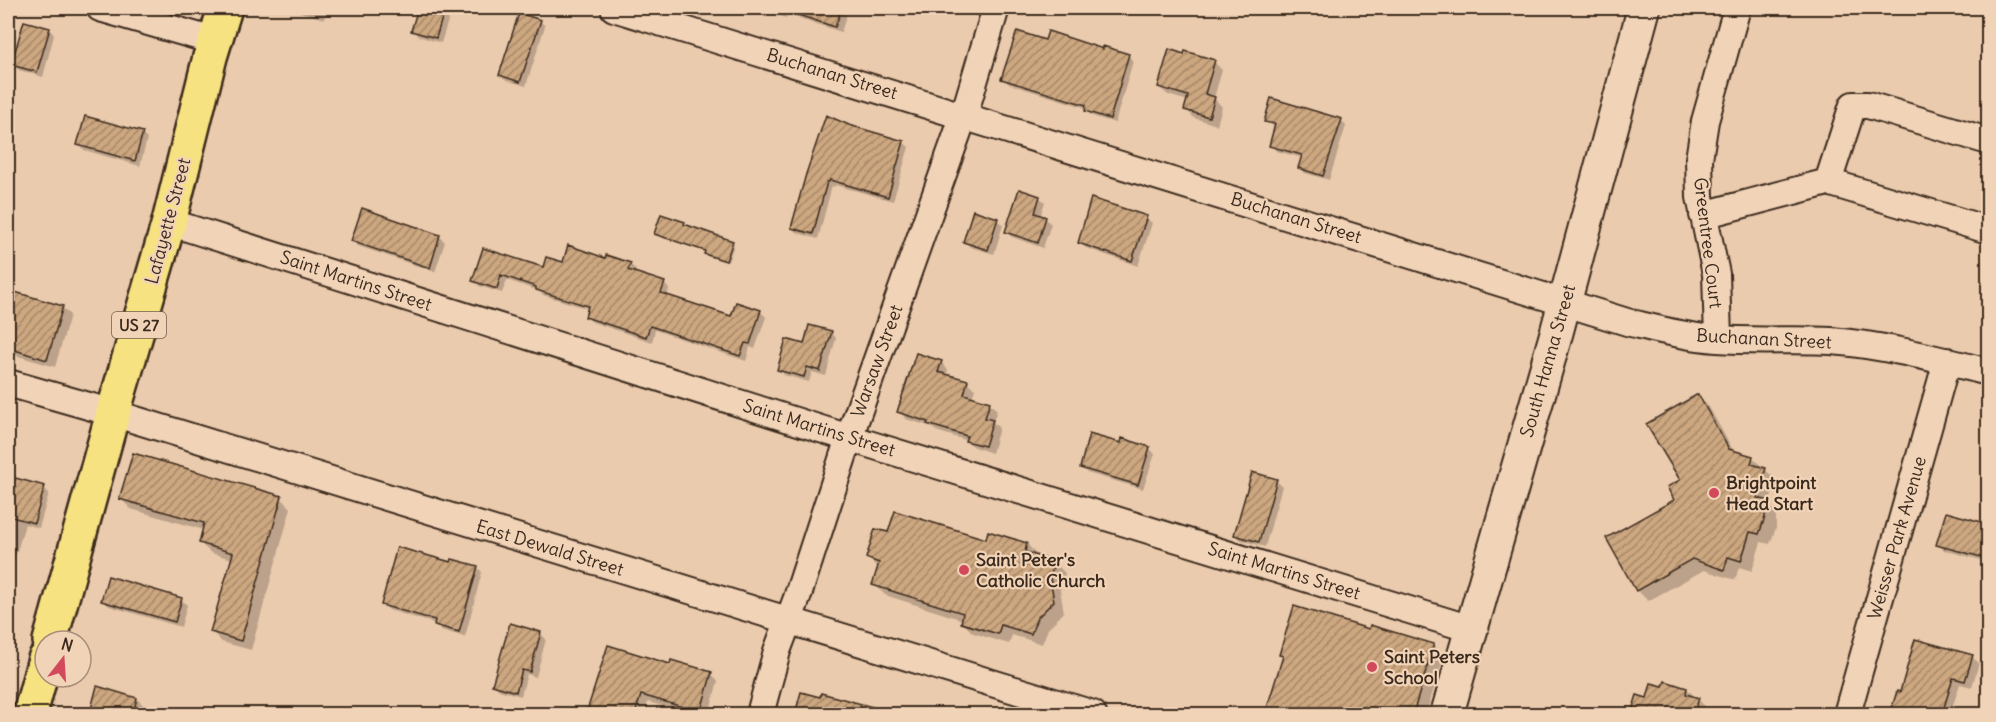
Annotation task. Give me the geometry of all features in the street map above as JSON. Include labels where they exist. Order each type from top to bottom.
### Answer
[{"type":"highway","name":"Lafayette Street","points":[[53,629],[169,222],[214,41],[225,8]]},
{"type":"highway","points":[[30,714],[37,689]]},
{"type":"street","points":[[100,8],[214,41]]},
{"type":"street","name":"Buchanan Street","points":[[614,8],[1627,322],[1681,334],[1718,339],[1791,339],[1879,347],[1989,372]]},
{"type":"street","name":"Warsaw Street","points":[[760,714],[777,651],[797,598],[849,438],[964,115],[996,8]]},
{"type":"street","name":"South Hanna Street","points":[[1447,714],[1565,301],[1644,8]]},
{"type":"street","name":"Greentree Court","points":[[1718,339],[1716,274],[1700,197],[1699,159],[1705,122],[1737,8]]},
{"type":"street","points":[[1828,182],[1853,105],[1868,105],[1989,141]]},
{"type":"street","points":[[1703,215],[1828,182],[1989,230]]},
{"type":"street","name":"Saint Martins Street","points":[[169,222],[849,438],[1471,629]]},
{"type":"street","name":"Weisser Park Avenue","points":[[1847,714],[1947,362]]},
{"type":"street","name":"East Dewald Street","points":[[8,383],[113,413],[1093,714]]},
{"type":"building","points":[[418,8],[445,8],[436,38],[411,31]]},
{"type":"building","points":[[787,8],[842,8],[835,27],[786,11]]},
{"type":"building","points":[[519,13],[541,20],[520,82],[499,75]]},
{"type":"building","points":[[24,21],[50,28],[37,72],[11,65]]},
{"type":"building","points":[[1017,31],[1045,40],[1048,31],[1103,49],[1103,46],[1129,54],[1110,119],[1085,111],[1086,105],[1001,79]]},
{"type":"building","points":[[1169,49],[1215,60],[1205,94],[1215,97],[1209,117],[1184,110],[1188,96],[1158,87]]},
{"type":"building","points":[[1271,98],[1342,119],[1323,176],[1298,168],[1302,155],[1269,146],[1275,124],[1264,122]]},
{"type":"building","points":[[826,115],[849,125],[904,141],[888,197],[830,180],[827,182],[813,234],[791,228]]},
{"type":"building","points":[[85,116],[143,132],[135,161],[77,145]]},
{"type":"building","points":[[1019,189],[1040,196],[1035,213],[1046,217],[1038,243],[1005,232]]},
{"type":"building","points":[[1091,198],[1147,216],[1132,261],[1078,243]]},
{"type":"building","points":[[362,208],[440,235],[430,268],[351,241]]},
{"type":"building","points":[[973,210],[998,218],[988,250],[963,242]]},
{"type":"building","points":[[661,214],[733,241],[726,261],[704,254],[705,251],[654,234]]},
{"type":"building","points":[[568,245],[605,258],[606,255],[631,263],[628,270],[665,282],[661,293],[731,316],[736,302],[761,310],[750,344],[745,343],[740,356],[650,326],[646,337],[585,317],[588,306],[536,290],[536,287],[501,275],[497,289],[472,281],[483,248],[543,267],[546,257],[563,262]]},
{"type":"building","points":[[8,290],[63,306],[47,360],[8,348]]},
{"type":"building","points":[[809,325],[832,331],[820,371],[807,367],[804,377],[777,370],[786,339],[804,344]]},
{"type":"building","points":[[916,353],[942,361],[938,372],[968,380],[964,394],[990,402],[985,418],[993,420],[985,446],[965,441],[967,436],[897,412]]},
{"type":"building","name":"Brightpoint Head Start","points":[[1698,394],[1729,449],[1753,456],[1751,464],[1766,468],[1757,498],[1766,500],[1765,517],[1759,534],[1750,532],[1741,561],[1728,557],[1724,570],[1692,559],[1636,591],[1606,538],[1674,500],[1667,487],[1680,480],[1646,424]]},
{"type":"building","points":[[1089,434],[1121,443],[1122,438],[1150,447],[1138,485],[1080,468]]},
{"type":"building","points":[[133,453],[282,496],[241,641],[210,632],[233,553],[199,543],[204,523],[119,499]]},
{"type":"building","points":[[1252,472],[1277,479],[1259,542],[1234,535]]},
{"type":"building","points":[[8,476],[45,486],[34,523],[8,516]]},
{"type":"building","name":"Saint Peter's Catholic Church","points":[[895,511],[986,539],[988,531],[1027,543],[1025,552],[1055,561],[1050,578],[1054,601],[1037,618],[1031,634],[1001,625],[998,634],[961,623],[963,613],[872,585],[879,563],[866,558],[875,529],[888,532]]},
{"type":"building","points":[[1946,512],[1989,524],[1989,559],[1936,545]]},
{"type":"building","points":[[397,547],[451,562],[452,559],[478,566],[459,632],[434,625],[435,620],[381,605]]},
{"type":"building","points":[[108,576],[182,598],[175,622],[101,601]]},
{"type":"building","name":"Saint Peters School","points":[[1294,606],[1369,629],[1370,625],[1434,644],[1413,714],[1265,714],[1283,656],[1279,655]]},
{"type":"building","points":[[510,623],[541,632],[530,672],[522,670],[516,692],[492,685]]},
{"type":"building","points":[[1915,639],[1973,655],[1965,681],[1953,678],[1942,714],[1890,714],[1897,691],[1900,692]]},
{"type":"building","points":[[608,645],[670,664],[671,660],[712,672],[700,714],[682,714],[683,707],[641,695],[635,714],[586,714]]},
{"type":"building","points":[[1665,681],[1687,688],[1686,694],[1699,698],[1694,714],[1631,714],[1637,695],[1647,698],[1651,683],[1663,686]]},
{"type":"building","points":[[97,686],[137,698],[133,714],[95,714],[96,711],[91,709]]},
{"type":"building","points":[[801,692],[820,697],[821,693],[880,709],[879,714],[795,714]]},
{"type":"place","name":"Brightpoint Head Start","points":[[1714,493]]},
{"type":"place","name":"Saint Peter's Catholic Church","points":[[964,570]]},
{"type":"place","name":"Saint Peters School","points":[[1372,667]]}]
